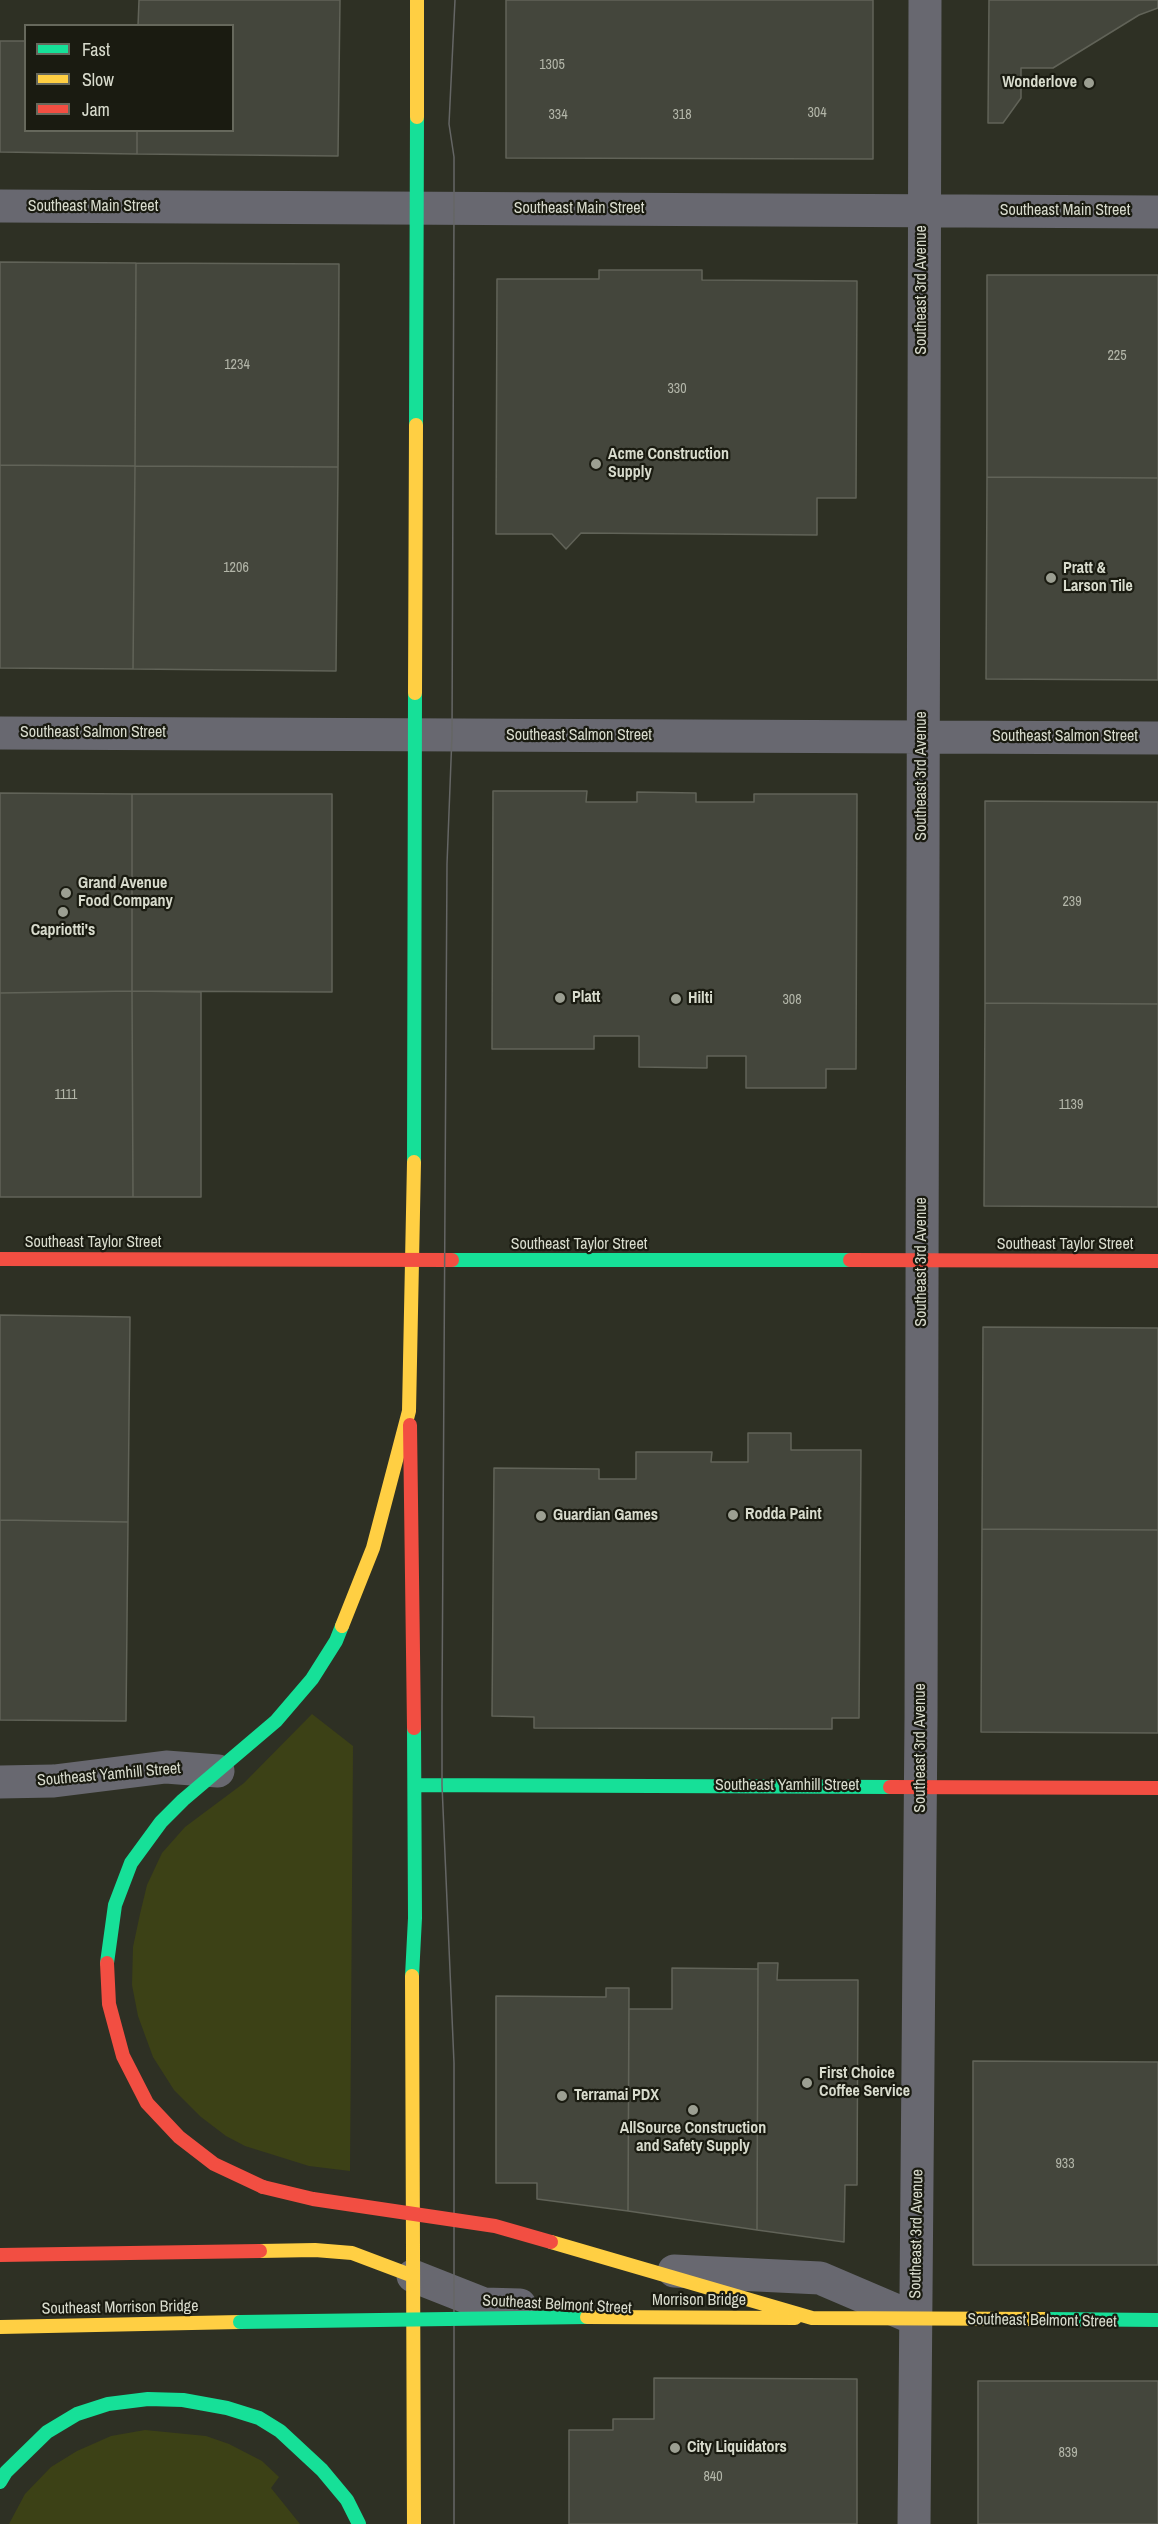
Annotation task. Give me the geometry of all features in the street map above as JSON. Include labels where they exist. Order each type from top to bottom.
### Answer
[{"type":"main road","points":[[414,2524],[411,2010],[415,1918],[415,1785],[409,1411],[412,1261],[417,0]]},
{"type":"main road","name":"Southeast Taylor Street","points":[[0,1259],[1158,1262]]},
{"type":"main road","points":[[409,1411],[373,1548],[336,1641],[312,1679],[276,1720],[161,1822],[131,1863],[115,1905],[107,1952],[109,2004],[123,2056],[147,2103],[178,2137],[214,2164],[263,2187],[314,2199],[495,2226],[812,2318]]},
{"type":"main road","name":"Southeast Yamhill Street","points":[[415,1785],[1158,1788]]},
{"type":"main road","name":"Southeast Belmont Street","points":[[0,2255],[324,2251],[352,2253],[413,2276]]},
{"type":"main road","name":"Morrison Bridge","points":[[240,2322],[484,2317],[1158,2321]]},
{"type":"main road","name":"Southeast Morrison Bridge","points":[[0,2327],[240,2322]]},
{"type":"main road","points":[[0,2482],[6,2472],[47,2432],[77,2414],[108,2404],[148,2399],[183,2400],[227,2408],[259,2418],[280,2431],[322,2470],[347,2500],[358,2524]]},
{"type":"street","name":"Southeast 3rd Avenue","points":[[914,2524],[920,1787],[922,211],[925,0]]},
{"type":"street","name":"Southeast Main Street","points":[[0,206],[1158,212]]},
{"type":"street","name":"Southeast Salmon Street","points":[[0,733],[1158,738]]},
{"type":"street","name":"Southeast Yamhill Street","points":[[0,1782],[54,1781],[166,1767],[218,1771]]},
{"type":"street","points":[[412,2226],[667,2271],[820,2278],[916,2319]]},
{"type":"street","name":"Southeast Belmont Street","points":[[413,2276],[484,2304],[916,2319],[1158,2321]]},
{"type":"green space","points":[[312,1714],[353,1746],[350,2171],[309,2166],[245,2146],[226,2136],[201,2117],[174,2090],[153,2057],[138,2016],[132,1985],[133,1947],[140,1914],[147,1885],[162,1853],[185,1827],[244,1783]]},
{"type":"green space","points":[[145,2430],[206,2436],[229,2444],[262,2461],[279,2477],[271,2488],[300,2524],[9,2524],[25,2494],[51,2467],[77,2451],[111,2436]]},
{"type":"building","points":[[139,0],[340,0],[338,156],[137,154],[137,132],[234,132],[234,24],[138,24]]},
{"type":"building","points":[[506,0],[873,0],[873,159],[506,158]]},
{"type":"building","points":[[989,0],[1158,0],[1158,8],[1139,15],[1053,68],[1021,68],[1021,98],[1003,123],[988,123]]},
{"type":"building","points":[[0,41],[24,41],[24,132],[137,132],[137,154],[0,152]]},
{"type":"building","points":[[0,262],[136,263],[135,466],[0,465]]},
{"type":"building","points":[[136,263],[339,264],[338,467],[135,466]]},
{"type":"building","points":[[599,270],[702,270],[702,280],[857,281],[856,498],[817,498],[817,535],[581,533],[566,549],[552,534],[496,534],[497,279],[599,279]]},
{"type":"building","points":[[987,275],[1158,275],[1158,478],[987,477]]},
{"type":"building","points":[[0,465],[135,466],[133,669],[0,668]]},
{"type":"building","points":[[135,466],[338,467],[336,671],[133,669]]},
{"type":"building","points":[[987,477],[1158,478],[1158,680],[986,679]]},
{"type":"building","points":[[493,791],[587,791],[586,802],[637,802],[637,792],[696,793],[696,802],[754,802],[754,794],[857,794],[856,1069],[826,1069],[826,1088],[746,1088],[746,1056],[707,1056],[707,1068],[639,1067],[639,1036],[594,1036],[594,1049],[492,1049]]},
{"type":"building","name":"Grand Avenue Food Company","points":[[0,793],[132,794],[132,991],[0,993]]},
{"type":"building","points":[[132,794],[332,794],[332,992],[132,991]]},
{"type":"building","points":[[985,801],[1158,802],[1158,1004],[985,1003]]},
{"type":"building","points":[[132,991],[133,1197],[0,1197],[0,993]]},
{"type":"building","points":[[132,991],[201,992],[201,1197],[133,1197]]},
{"type":"building","points":[[985,1003],[1158,1004],[1158,1207],[984,1206]]},
{"type":"building","points":[[0,1315],[130,1317],[128,1522],[0,1520]]},
{"type":"building","points":[[983,1327],[1158,1328],[1158,1530],[982,1529]]},
{"type":"building","points":[[748,1433],[791,1433],[791,1450],[861,1450],[859,1718],[832,1718],[832,1729],[534,1728],[534,1717],[492,1716],[494,1468],[599,1469],[599,1479],[636,1479],[636,1452],[712,1452],[711,1462],[748,1462]]},
{"type":"building","points":[[0,1520],[128,1522],[126,1721],[0,1720]]},
{"type":"building","points":[[982,1529],[1158,1530],[1158,1733],[981,1732]]},
{"type":"building","name":"First Choice Coffee Service","points":[[758,1963],[778,1963],[777,1980],[858,1980],[857,2185],[845,2185],[844,2242],[757,2230]]},
{"type":"building","name":"AllSource Construction and Safety Supply","points":[[672,1968],[758,1969],[757,2230],[628,2211],[629,2009],[672,2009]]},
{"type":"building","name":"Terramai PDX","points":[[606,1988],[629,1988],[628,2211],[537,2199],[537,2183],[496,2183],[496,1996],[606,1997]]},
{"type":"building","points":[[973,2061],[1158,2062],[1158,2265],[973,2265]]},
{"type":"building","name":"City Liquidators","points":[[654,2378],[857,2379],[857,2524],[569,2524],[569,2430],[613,2430],[613,2419],[654,2419]]},
{"type":"building","points":[[978,2381],[1158,2381],[1158,2524],[978,2524]]},
{"type":"tram line","points":[[454,2524],[454,2063],[442,1785],[442,1705],[447,864],[452,735],[454,157],[449,124],[455,0]]},
{"type":"traffic: fast","points":[[416,425],[417,117]]},
{"type":"traffic: fast","points":[[414,1162],[415,693]]},
{"type":"traffic: fast","points":[[452,1260],[850,1260]]},
{"type":"traffic: fast","points":[[107,1963],[115,1905],[131,1863],[161,1822],[183,1800],[276,1721],[312,1679],[336,1641],[342,1626]]},
{"type":"traffic: fast","points":[[412,1976],[415,1918],[414,1728]]},
{"type":"traffic: fast","points":[[415,1785],[890,1787]]},
{"type":"traffic: fast","points":[[240,2322],[587,2317]]},
{"type":"traffic: fast","points":[[1045,2319],[1158,2320]]},
{"type":"traffic: fast","points":[[0,2482],[6,2472],[47,2432],[77,2414],[108,2404],[148,2399],[183,2400],[227,2408],[259,2418],[280,2431],[322,2470],[347,2500],[359,2524]]},
{"type":"traffic: slow","points":[[417,0],[417,117]]},
{"type":"traffic: slow","points":[[415,693],[416,425]]},
{"type":"traffic: slow","points":[[342,1626],[373,1548],[409,1411],[414,1162]]},
{"type":"traffic: slow","points":[[412,1976],[414,2524]]},
{"type":"traffic: slow","points":[[551,2242],[812,2318],[1045,2319]]},
{"type":"traffic: slow","points":[[260,2251],[315,2250],[352,2253],[413,2276]]},
{"type":"traffic: slow","points":[[587,2317],[795,2318]]},
{"type":"traffic: slow","points":[[0,2327],[240,2322]]},
{"type":"traffic: jam","points":[[0,1259],[452,1260]]},
{"type":"traffic: jam","points":[[850,1260],[1158,1261]]},
{"type":"traffic: jam","points":[[410,1425],[414,1728]]},
{"type":"traffic: jam","points":[[890,1787],[1158,1788]]},
{"type":"traffic: jam","points":[[107,1963],[109,2004],[123,2056],[147,2103],[179,2137],[214,2164],[263,2187]]},
{"type":"traffic: jam","points":[[263,2187],[313,2199],[495,2226],[551,2242]]},
{"type":"traffic: jam","points":[[0,2255],[260,2251]]},
{"type":"place","name":"Wonderlove","points":[[1089,83]]},
{"type":"place","name":"Acme Construction Supply","points":[[596,464]]},
{"type":"place","name":"Pratt & Larson Tile","points":[[1051,578]]},
{"type":"place","name":"Grand Avenue Food Company","points":[[66,893]]},
{"type":"place","name":"Capriotti's","points":[[63,912]]},
{"type":"place","name":"Platt","points":[[560,998]]},
{"type":"place","name":"Hilti","points":[[676,999]]},
{"type":"place","name":"Rodda Paint","points":[[733,1515]]},
{"type":"place","name":"Guardian Games","points":[[541,1516]]},
{"type":"place","name":"First Choice Coffee Service","points":[[807,2083]]},
{"type":"place","name":"Terramai PDX","points":[[562,2096]]},
{"type":"place","name":"AllSource Construction and Safety Supply","points":[[693,2110]]},
{"type":"place","name":"City Liquidators","points":[[675,2448]]}]
